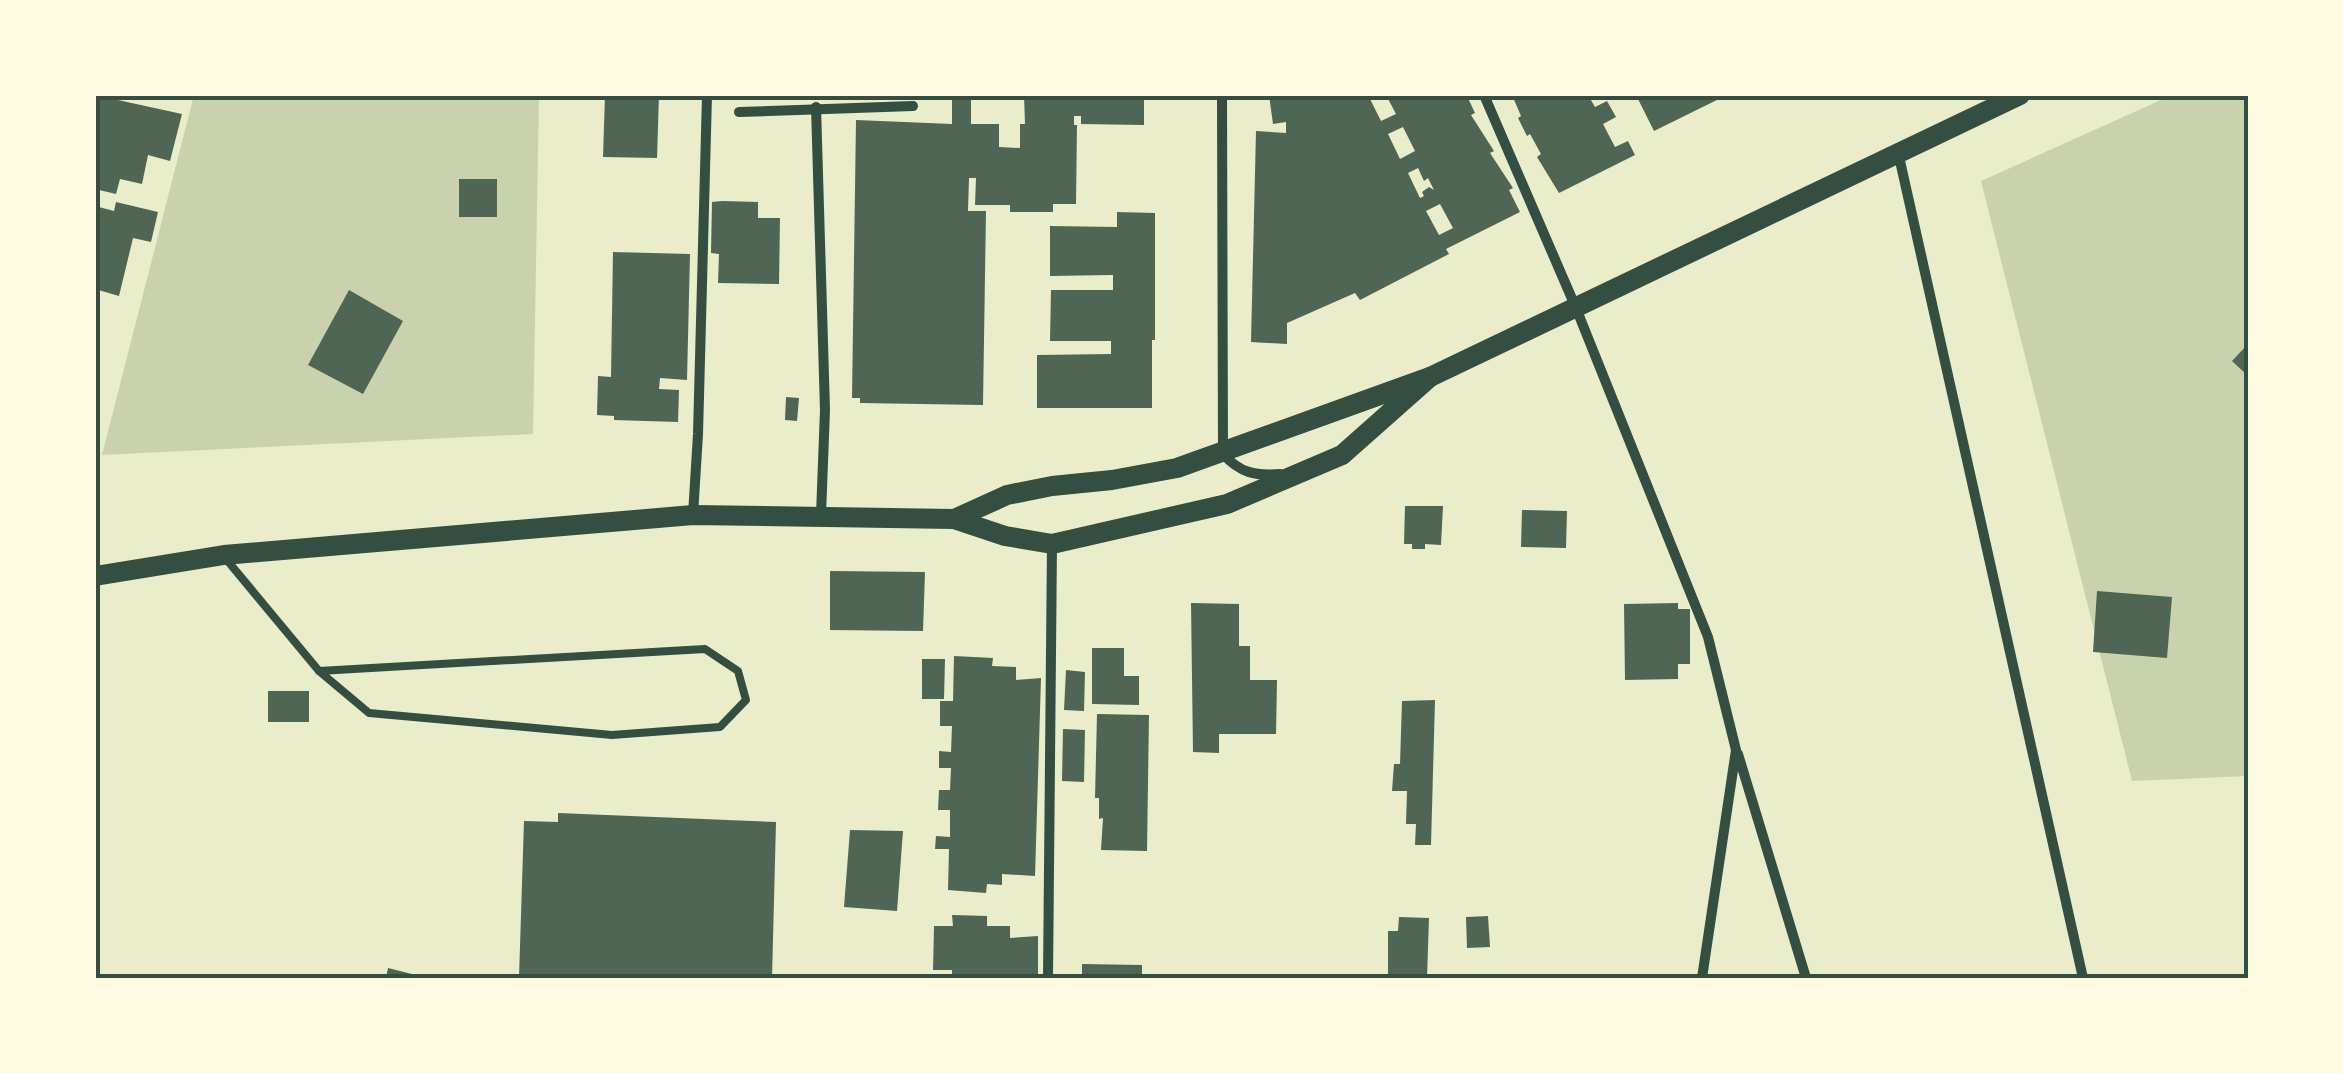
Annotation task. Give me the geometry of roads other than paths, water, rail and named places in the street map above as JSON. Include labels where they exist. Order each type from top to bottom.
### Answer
[{"type":"main road","points":[[954,519],[1007,495],[1176,468],[1430,378],[2020,95]]},
{"type":"main road","points":[[95,576],[224,555],[693,514],[954,519],[1005,536],[1052,544],[1227,504],[1342,455],[1430,378]]},
{"type":"street","points":[[693,514],[707,95]]},
{"type":"street","points":[[1222,95],[1223,454],[1246,473],[1260,477],[1295,475]]},
{"type":"street","points":[[1484,95],[1576,308],[1708,637],[1736,750],[1806,978]]},
{"type":"street","points":[[739,112],[913,106]]},
{"type":"street","points":[[816,107],[824,410],[821,515]]},
{"type":"street","points":[[1898,152],[2084,978]]},
{"type":"street","points":[[1048,978],[1052,544]]},
{"type":"street","points":[[1702,978],[1736,750]]},
{"type":"lane","points":[[224,555],[319,672],[370,713],[612,736],[720,727],[746,700],[738,671],[705,649],[319,672]]}]
